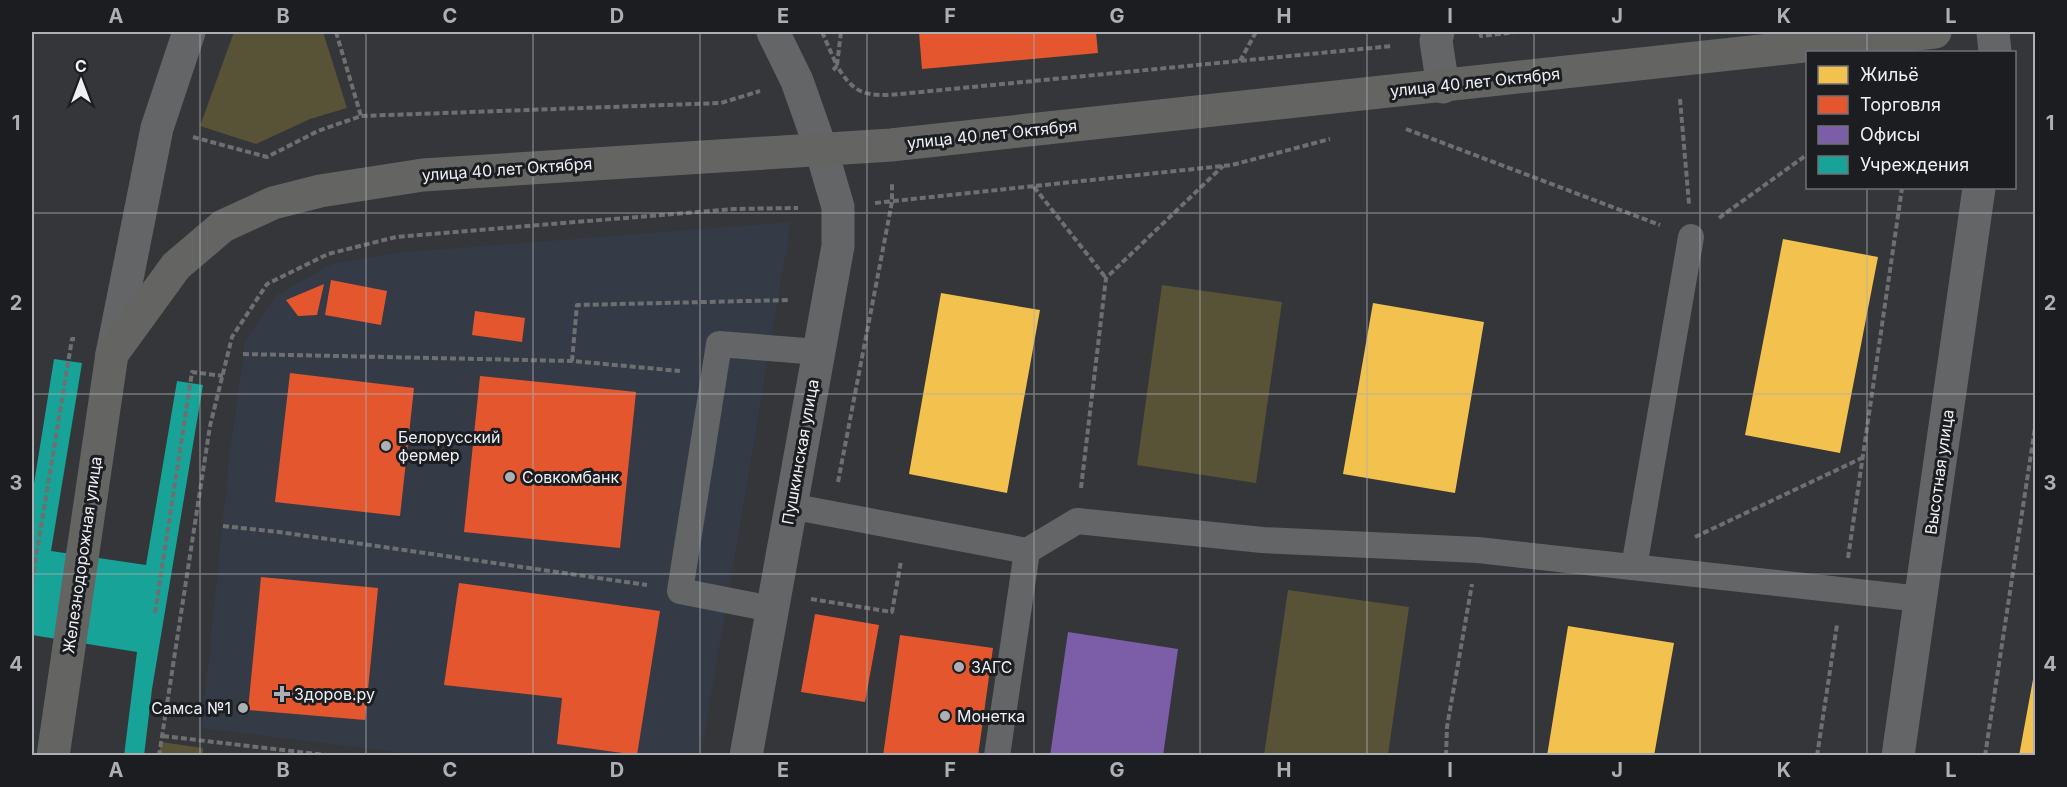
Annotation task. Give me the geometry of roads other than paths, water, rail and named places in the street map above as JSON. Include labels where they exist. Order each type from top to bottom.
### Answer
[{"type":"main road","name":"улица 40 лет Октября","points":[[112,354],[176,266],[222,226],[273,203],[320,191],[423,175],[891,145],[1443,87],[1916,32]]},
{"type":"main road","name":"Железнодорожная улица","points":[[57,747],[93,468],[112,354]]},
{"type":"street","points":[[112,354],[158,128],[189,32]]},
{"type":"street","name":"Пушкинская улица","points":[[746,756],[838,246],[838,207],[821,149],[797,81],[773,32]]},
{"type":"street","points":[[1438,32],[1436,41],[1443,87]]},
{"type":"street","points":[[1993,32],[1995,51]]},
{"type":"street","name":"Высотная улица","points":[[1898,756],[1979,189]]},
{"type":"lane","points":[[1634,567],[1691,237]]},
{"type":"lane","points":[[771,609],[680,591],[719,344],[818,352]]},
{"type":"lane","points":[[790,506],[1027,550],[1077,521],[1262,540],[1478,550],[1921,599]]},
{"type":"lane","points":[[997,756],[1027,550]]},
{"type":"place","name":"Белорусский фермер","points":[[386,446]]},
{"type":"place","name":"Совкомбанк","points":[[510,477]]},
{"type":"place","name":"ЗАГС","points":[[959,667]]},
{"type":"place","name":"Здоров.ру","points":[[282,694]]},
{"type":"place","name":"Самса №1","points":[[243,708]]},
{"type":"place","name":"Монетка","points":[[945,716]]}]
